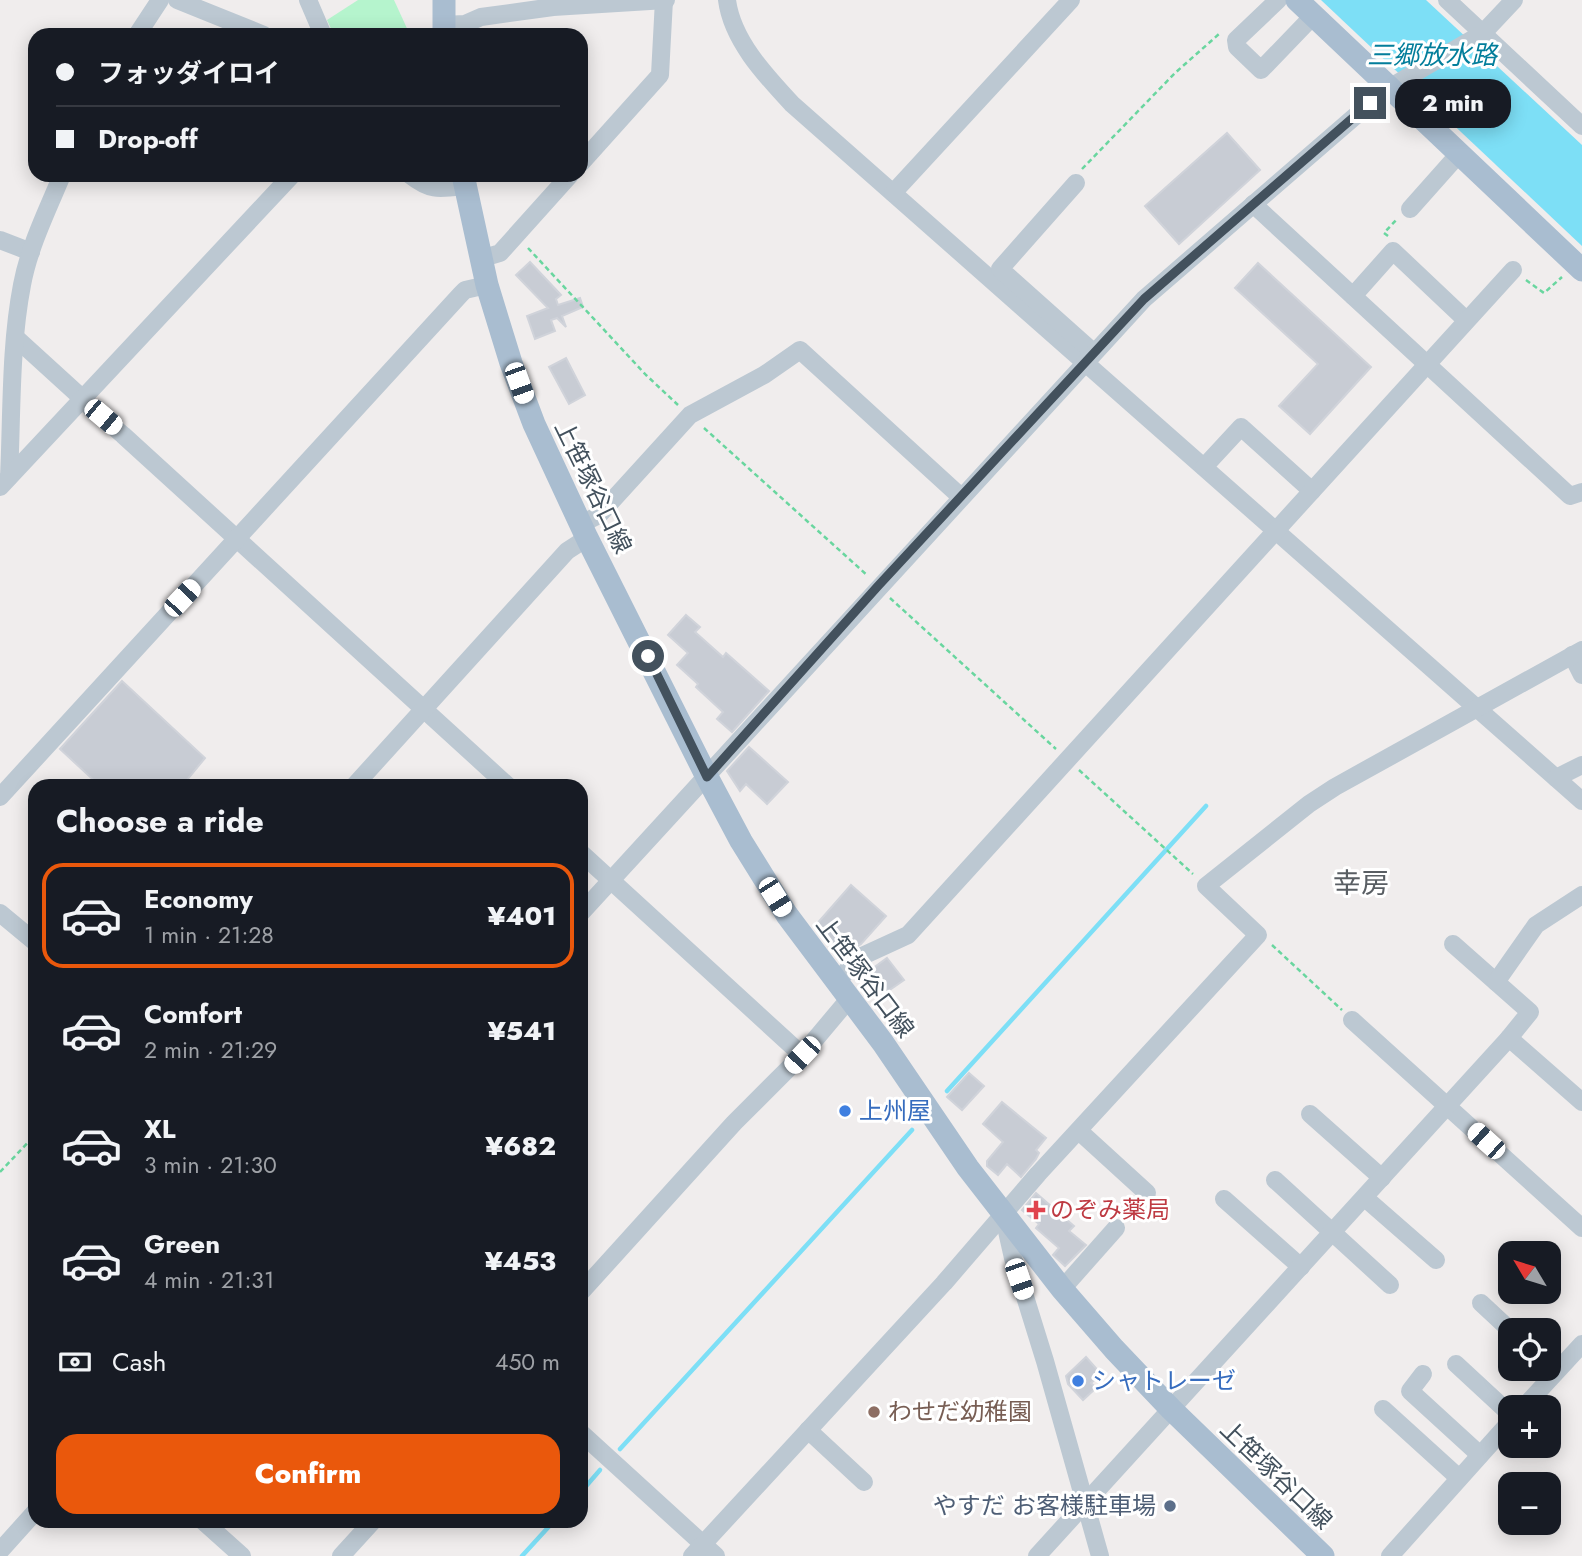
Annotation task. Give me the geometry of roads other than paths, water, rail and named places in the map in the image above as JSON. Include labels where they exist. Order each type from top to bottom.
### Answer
[{"type":"main road","points":[[443,28],[444,0]]},
{"type":"main road","points":[[1297,0],[1395,84],[1458,155],[1579,267]]},
{"type":"main road","name":"上笹塚谷口線","points":[[463,182],[487,285],[511,363],[534,424],[584,531],[707,777],[741,841],[787,915],[898,1065],[968,1168],[1062,1289],[1171,1409],[1322,1556]]},
{"type":"street","points":[[142,28],[160,0]]},
{"type":"street","points":[[177,0],[247,28]]},
{"type":"street","points":[[307,0],[320,28]]},
{"type":"street","points":[[450,28],[481,17],[552,7],[665,0],[660,75],[588,155]]},
{"type":"street","points":[[727,0],[733,23],[768,77],[792,104],[893,193],[1017,293],[1089,357],[1204,467],[1582,801]]},
{"type":"street","points":[[893,193],[1070,0]]},
{"type":"street","points":[[1278,0],[1236,40],[1237,47],[1261,69],[1313,16]]},
{"type":"street","points":[[1447,0],[1478,36],[1581,124]]},
{"type":"street","points":[[588,906],[878,586],[1144,299],[1395,84],[1478,36],[1514,0]]},
{"type":"street","points":[[1410,209],[1458,155]]},
{"type":"street","points":[[4,482],[22,285],[31,252],[59,182]]},
{"type":"street","points":[[4,482],[285,182]]},
{"type":"street","points":[[419,182],[434,189],[457,182]]},
{"type":"street","points":[[480,259],[500,253],[564,182]]},
{"type":"street","points":[[1017,293],[1000,270],[1076,183]]},
{"type":"street","points":[[1253,204],[1570,496],[1582,492]]},
{"type":"street","points":[[0,240],[31,252]]},
{"type":"street","points":[[1353,296],[1393,251],[1466,320]]},
{"type":"street","points":[[588,1284],[734,1123],[802,1055],[843,991],[858,958],[908,935],[1513,270]]},
{"type":"street","points":[[0,797],[465,290],[487,285]]},
{"type":"street","points":[[16,338],[501,779]]},
{"type":"street","points":[[360,779],[690,415],[764,375],[800,350],[961,497]]},
{"type":"street","points":[[1204,467],[1241,427],[1312,491]]},
{"type":"street","points":[[588,1440],[704,1552],[808,1430],[1258,935],[1206,886],[1309,804],[1476,707],[1577,652],[1582,674]]},
{"type":"street","points":[[1556,778],[1582,765]]},
{"type":"street","points":[[588,860],[802,1055]]},
{"type":"street","points":[[1496,982],[1536,925],[1582,895]]},
{"type":"street","points":[[0,913],[28,936]]},
{"type":"street","points":[[1037,1556],[1365,1198],[1530,1012],[1453,944]]},
{"type":"street","points":[[1352,1020],[1582,1228]]},
{"type":"street","points":[[1509,1038],[1580,1097]]},
{"type":"street","points":[[1310,1114],[1382,1178]]},
{"type":"street","points":[[1079,1131],[1147,1193]]},
{"type":"street","points":[[1275,1180],[1391,1285]]},
{"type":"street","points":[[1365,1198],[1436,1260]]},
{"type":"street","points":[[1224,1199],[1301,1267]]},
{"type":"street","points":[[1003,1214],[1013,1258],[1100,1556]]},
{"type":"street","points":[[1062,1289],[1116,1228]]},
{"type":"street","points":[[1481,1303],[1498,1319]]},
{"type":"street","points":[[1561,1361],[1582,1344]]},
{"type":"street","points":[[1456,1364],[1498,1403]]},
{"type":"street","points":[[1423,1374],[1410,1391],[1480,1455]]},
{"type":"street","points":[[1383,1409],[1459,1478]]},
{"type":"street","points":[[808,1430],[864,1482]]},
{"type":"street","points":[[1390,1556],[1498,1435]]},
{"type":"street","points":[[0,1551],[28,1520]]},
{"type":"street","points":[[211,1528],[242,1556]]},
{"type":"street","points":[[341,1556],[367,1528]]},
{"type":"water","name":"三郷放水路","points":[[1321,0],[1426,0],[1582,145],[1582,246]]},
{"type":"waterway","points":[[947,1091],[1206,806]]},
{"type":"waterway","points":[[620,1449],[912,1130]]},
{"type":"waterway","points":[[588,1484],[600,1470]]},
{"type":"waterway","points":[[522,1556],[548,1528]]},
{"type":"place","name":"上州屋","points":[[845,1111]]},
{"type":"place","name":"のぞみ薬局","points":[[1036,1210]]},
{"type":"place","name":"シャトレーゼ","points":[[1078,1381]]},
{"type":"place","name":"わせだ幼稚園","points":[[874,1412]]},
{"type":"place","name":"やすだ お客様駐車場","points":[[1170,1506]]},
{"type":"district","name":"幸房","points":[[1361,883]]}]
